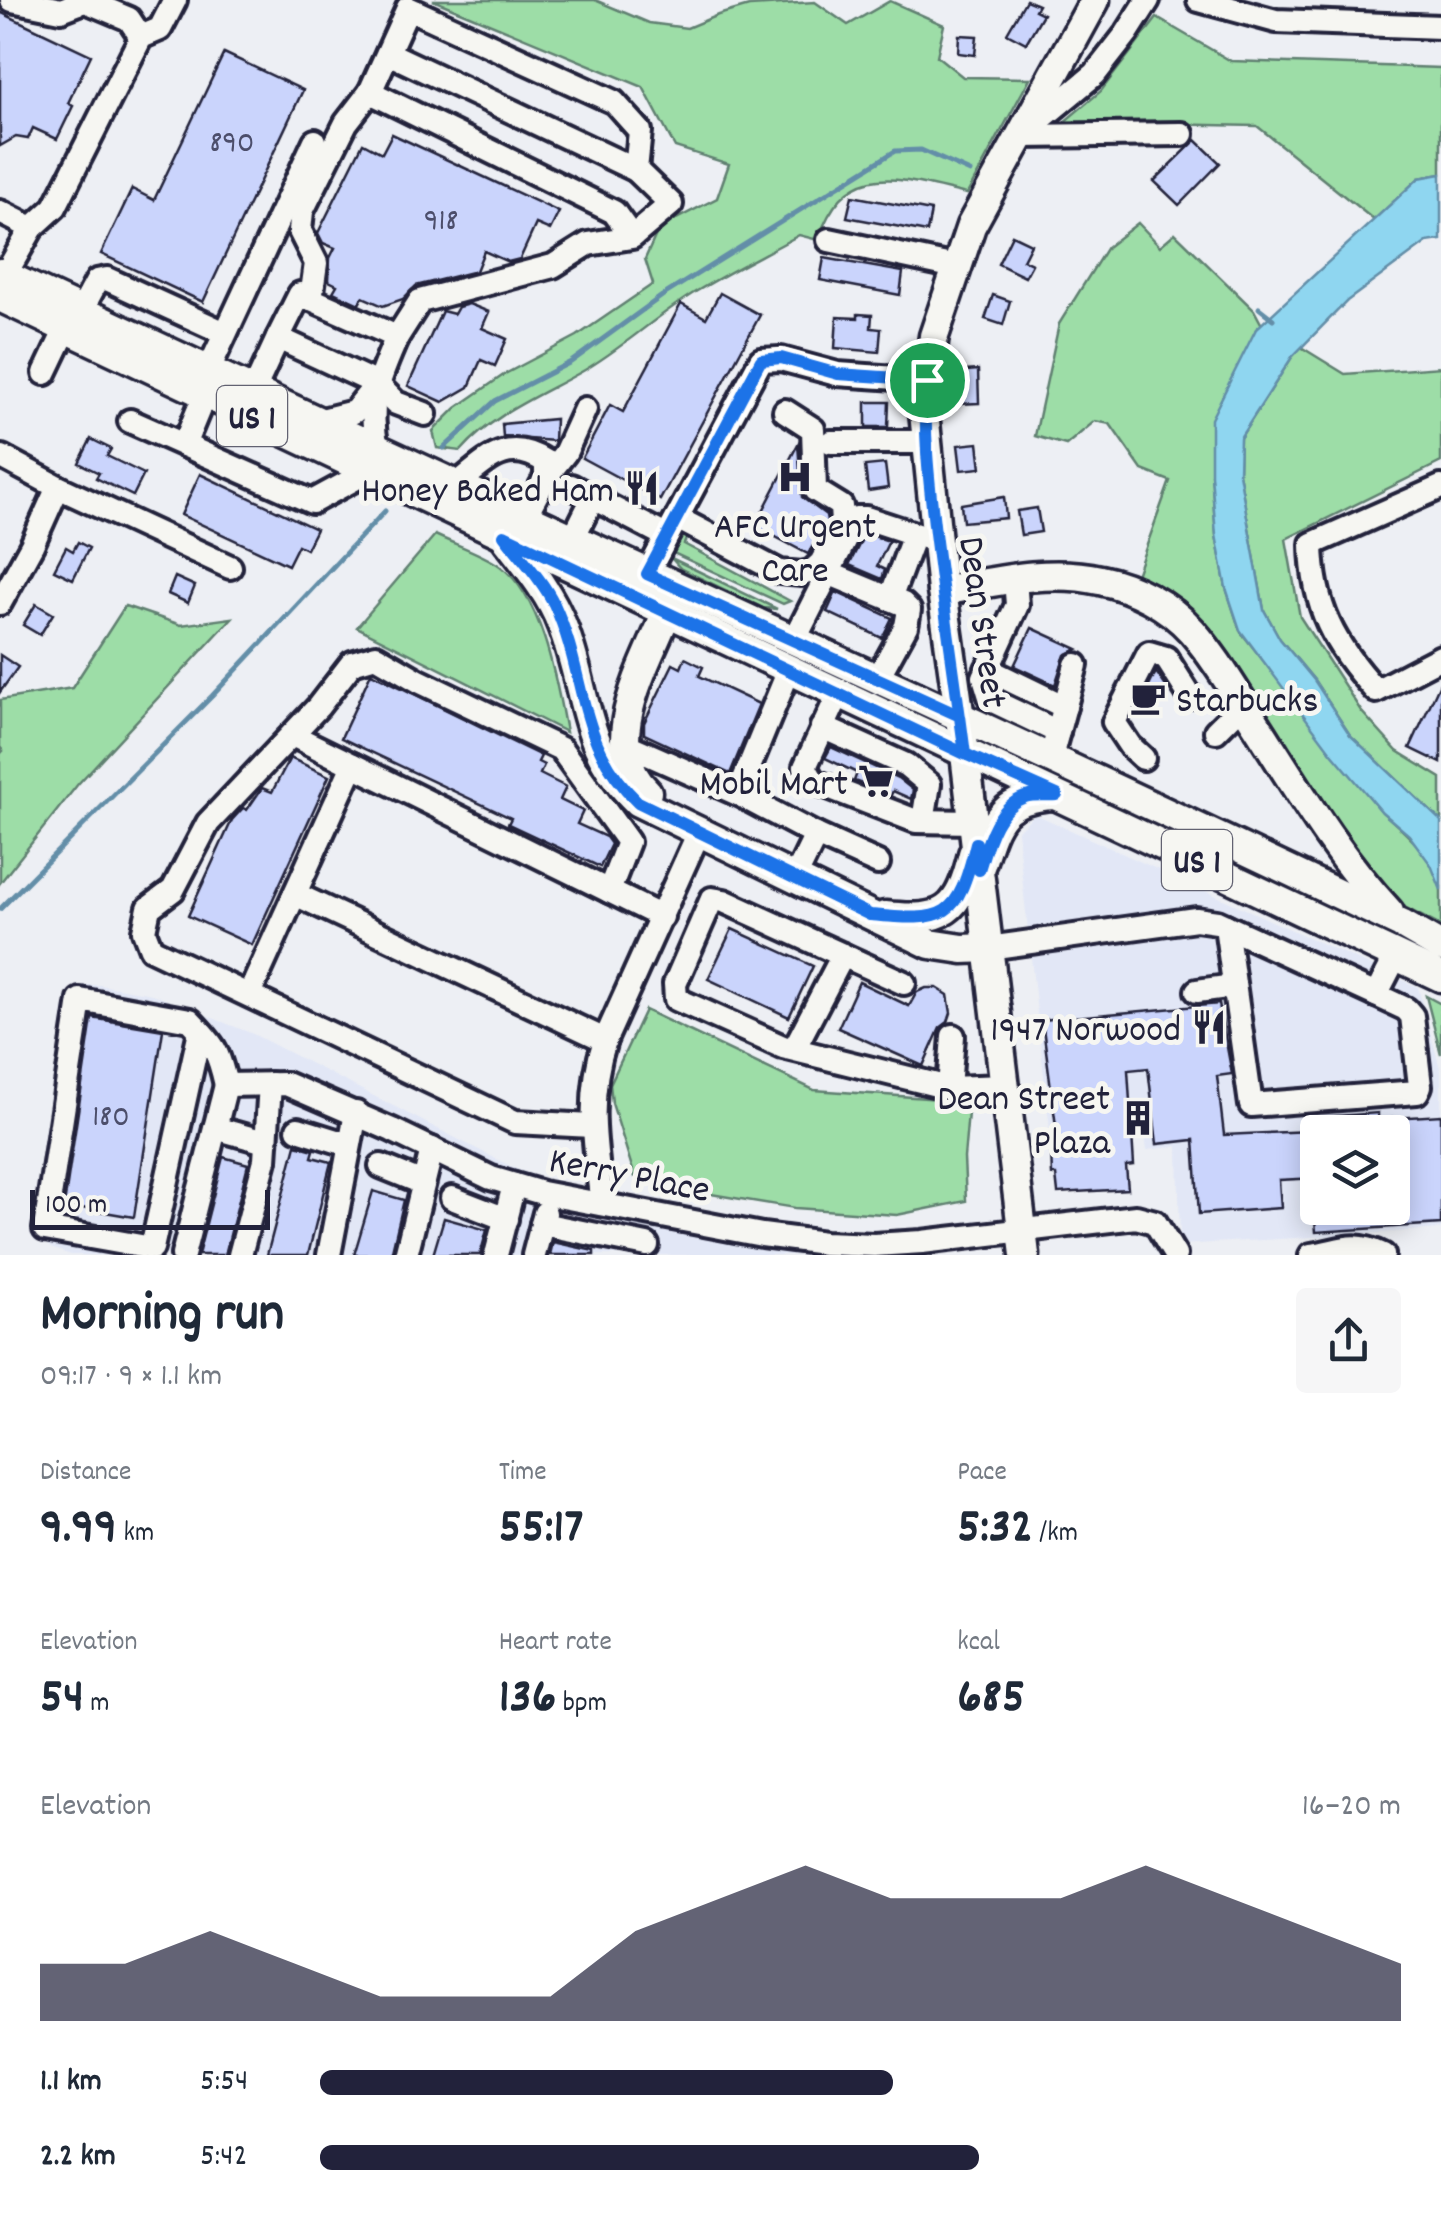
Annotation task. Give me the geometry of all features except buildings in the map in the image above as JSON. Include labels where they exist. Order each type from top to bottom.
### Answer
[{"type":"main road","name":"Dean Street","points":[[1024,1243],[960,716],[942,591],[925,538],[927,380],[934,336],[971,226],[1095,0]]},
{"type":"main road","name":"US 1","points":[[2,282],[73,320],[514,526],[667,612],[1441,977]]},
{"type":"main road","name":"US 1","points":[[206,383],[253,392],[318,420],[373,460],[456,485],[514,526],[572,540],[960,716],[1054,746],[1441,947]]},
{"type":"main road","points":[[514,526],[552,601],[574,659],[588,718],[604,762],[617,782],[638,802],[930,944],[988,948]]},
{"type":"main road","points":[[942,591],[1050,576],[1097,579],[1132,589],[1190,629],[1360,881],[1400,924]]},
{"type":"main road","points":[[667,612],[629,706],[625,744],[628,770],[640,785],[699,832]]},
{"type":"main road","points":[[870,915],[934,918],[952,904],[965,886],[976,845],[989,837],[1009,808],[1025,797],[1057,795]]},
{"type":"street","points":[[12,0],[60,10],[87,0],[129,19],[141,38]]},
{"type":"street","points":[[2,282],[32,228],[56,207],[141,38],[160,29],[175,0]]},
{"type":"street","name":"Dean Street","points":[[1021,136],[1095,74],[1148,0]]},
{"type":"street","points":[[1199,0],[1276,20],[1441,27]]},
{"type":"street","points":[[311,299],[316,262],[300,231],[302,211],[346,123],[370,92],[408,8],[614,102],[640,131],[636,170]]},
{"type":"street","points":[[318,420],[354,412],[376,384],[420,300],[553,266],[588,244],[632,237],[671,204],[636,170],[388,53]]},
{"type":"street","points":[[370,92],[614,212],[632,237]]},
{"type":"street","points":[[1021,136],[1182,134]]},
{"type":"street","points":[[184,445],[225,333],[315,141]]},
{"type":"street","points":[[0,212],[32,228]]},
{"type":"street","points":[[829,240],[956,267]]},
{"type":"street","points":[[45,372],[97,282],[107,278],[225,333]]},
{"type":"street","points":[[253,392],[300,294],[398,337]]},
{"type":"street","points":[[278,338],[376,384],[396,403],[426,414]]},
{"type":"street","points":[[647,574],[761,360],[781,358],[838,374],[927,380]]},
{"type":"street","points":[[130,421],[312,502],[373,460],[371,420],[376,384]]},
{"type":"street","points":[[514,526],[565,453],[586,408]]},
{"type":"street","points":[[570,486],[790,574],[808,572],[817,568],[831,546],[842,517],[838,503],[815,490],[813,430],[785,411]]},
{"type":"street","points":[[831,442],[925,442]]},
{"type":"street","points":[[456,485],[496,453],[511,450],[531,452],[546,462],[546,477]]},
{"type":"street","points":[[2,456],[58,487],[230,567]]},
{"type":"street","points":[[0,603],[32,546],[58,487]]},
{"type":"street","points":[[1441,487],[1312,544],[1318,600],[1325,617],[1348,660],[1376,690],[1441,657]]},
{"type":"street","points":[[572,540],[593,498]]},
{"type":"street","points":[[794,641],[856,518],[925,538],[890,599]]},
{"type":"street","points":[[828,572],[909,610],[909,619],[877,679]]},
{"type":"street","points":[[1015,580],[1017,605],[984,677],[991,700],[1054,746],[1076,665]]},
{"type":"street","points":[[1142,758],[1114,722],[1149,653],[1166,658],[1190,696]]},
{"type":"street","points":[[592,1126],[516,1122],[151,948],[144,931],[149,908],[173,890],[208,823],[292,735],[352,663],[376,656],[419,681],[562,749],[628,842],[609,891]]},
{"type":"street","points":[[738,794],[790,670]]},
{"type":"street","points":[[988,670],[1065,707]]},
{"type":"street","points":[[838,694],[805,767],[813,781],[976,845]]},
{"type":"street","points":[[1216,732],[1242,704]]},
{"type":"street","points":[[822,728],[906,765],[929,784],[923,822]]},
{"type":"street","points":[[292,735],[662,917]]},
{"type":"street","points":[[625,744],[878,863]]},
{"type":"street","points":[[249,995],[353,765]]},
{"type":"street","points":[[602,1204],[592,1126],[594,1074],[699,832]]},
{"type":"street","points":[[795,878],[816,835]]},
{"type":"street","points":[[678,881],[904,983]]},
{"type":"street","points":[[295,894],[606,1040]]},
{"type":"street","points":[[712,898],[674,984],[676,999],[794,1049],[949,1088],[1005,1086]]},
{"type":"street","points":[[988,948],[1196,919],[1226,926],[1406,1009],[1412,1016],[1420,1086],[1417,1092],[1254,1106],[1248,1098],[1226,926]]},
{"type":"street","points":[[794,1049],[843,956]]},
{"type":"street","points":[[1376,996],[1396,956]]},
{"type":"street","points":[[1197,991],[1234,986]]},
{"type":"street","points":[[184,1255],[215,1128],[235,1084],[218,1049],[190,1020],[80,1000],[44,1228],[152,1248],[200,1031]]},
{"type":"street","points":[[949,1088],[953,1036]]},
{"type":"street","name":"Kerry Place","points":[[235,1084],[286,1084],[491,1178],[550,1195],[659,1214],[760,1245],[824,1244],[873,1250],[1024,1243],[1136,1217],[1155,1222],[1175,1255]]},
{"type":"street","points":[[240,1255],[265,1160],[270,1084]]},
{"type":"street","points":[[328,1255],[356,1113]]},
{"type":"street","points":[[215,1128],[265,1142]]},
{"type":"street","points":[[298,1129],[349,1145]]},
{"type":"street","points":[[406,1255],[432,1149]]},
{"type":"street","points":[[381,1166],[424,1184]]},
{"type":"street","points":[[496,1255],[514,1185]]},
{"type":"street","points":[[534,1255],[550,1195]]},
{"type":"street","points":[[452,1198],[506,1219]]},
{"type":"street","points":[[542,1224],[646,1250],[659,1214]]},
{"type":"street","points":[[1311,1255],[1344,1246],[1368,1248],[1383,1255]]},
{"type":"shaded area","name":"Dean Street Plaza","points":[[1035,814],[1418,987],[1441,1072],[1441,1229],[1180,1245],[1178,1146],[1147,1150],[1145,1136],[1051,1139],[1017,831]]},
{"type":"shaded area","points":[[77,985],[152,994],[253,1034],[516,1169],[646,1204],[863,1235],[882,1255],[71,1255],[51,1248],[40,1237],[38,1216],[66,996]]},
{"type":"green space","points":[[433,0],[595,0],[649,23],[687,28],[749,6],[815,2],[848,25],[890,1],[944,25],[937,56],[963,77],[1030,78],[967,194],[898,180],[860,185],[844,195],[830,213],[818,240],[799,235],[709,284],[598,362],[488,426],[461,451],[437,448],[433,431],[456,408],[505,374],[577,336],[653,284],[645,259],[659,228],[717,198],[729,164],[675,147],[643,87]]},
{"type":"green space","points":[[1157,18],[1231,61],[1441,68],[1441,174],[1419,178],[1374,220],[1257,126],[1064,122],[1101,91]]},
{"type":"green space","points":[[1138,223],[1160,246],[1175,233],[1254,310],[1262,325],[1256,329],[1211,474],[1216,535],[1226,588],[1240,631],[1382,812],[1432,864],[1441,886],[1441,926],[1395,902],[1135,578],[1170,481],[1142,470],[1110,424],[1095,421],[1066,445],[1035,436],[1059,324],[1107,247]]},
{"type":"green space","points":[[1301,347],[1345,374],[1441,367],[1441,462],[1286,539],[1300,617],[1361,711],[1397,751],[1441,778],[1441,821],[1350,735],[1314,680],[1280,639],[1264,610],[1239,473],[1240,438]]},
{"type":"green space","points":[[682,532],[688,534],[684,544],[790,601],[783,604],[671,552]]},
{"type":"green space","points":[[435,535],[500,566],[527,598],[546,643],[566,732],[357,627]]},
{"type":"green space","points":[[671,558],[777,609],[763,608],[681,569]]},
{"type":"green space","points":[[125,606],[181,625],[232,618],[78,784],[0,883],[0,700],[72,688]]},
{"type":"green space","points":[[1426,996],[1441,1004],[1441,1054]]},
{"type":"green space","points":[[645,1010],[814,1090],[969,1101],[964,1158],[966,1201],[897,1215],[795,1208],[635,1177],[612,1103],[610,1084]]},
{"type":"water","points":[[1441,174],[1441,240],[1427,242],[1347,301],[1292,357],[1240,438],[1239,473],[1264,610],[1280,639],[1314,680],[1350,735],[1441,821],[1441,890],[1431,865],[1409,835],[1382,812],[1331,752],[1240,630],[1226,588],[1216,535],[1211,419],[1256,329],[1419,178]]},
{"type":"waterway","points":[[444,448],[495,401],[571,362],[662,296],[895,151],[921,150],[970,172]]},
{"type":"waterway","points":[[1259,308],[1273,319]]},
{"type":"waterway","points":[[0,909],[212,696],[385,511]]},
{"type":"place","name":"AFC Urgent Care","points":[[795,477]]},
{"type":"place","name":"Honey Baked Ham","points":[[642,488]]},
{"type":"place","name":"Starbucks","points":[[1148,698]]},
{"type":"place","name":"Mobil Mart","points":[[876,781]]},
{"type":"place","name":"1947 Norwood","points":[[1209,1027]]},
{"type":"place","name":"Dean Street Plaza","points":[[1138,1118]]},
{"type":"route","points":[[927,380],[838,374],[781,358],[761,360],[647,574],[960,716],[965,754],[1057,795],[1025,797],[1009,808],[989,837],[979,870],[976,843],[965,886],[952,904],[934,918],[903,918],[870,915],[638,802],[617,782],[596,744],[574,659],[552,601],[504,535],[965,754],[925,442],[927,380]]}]
